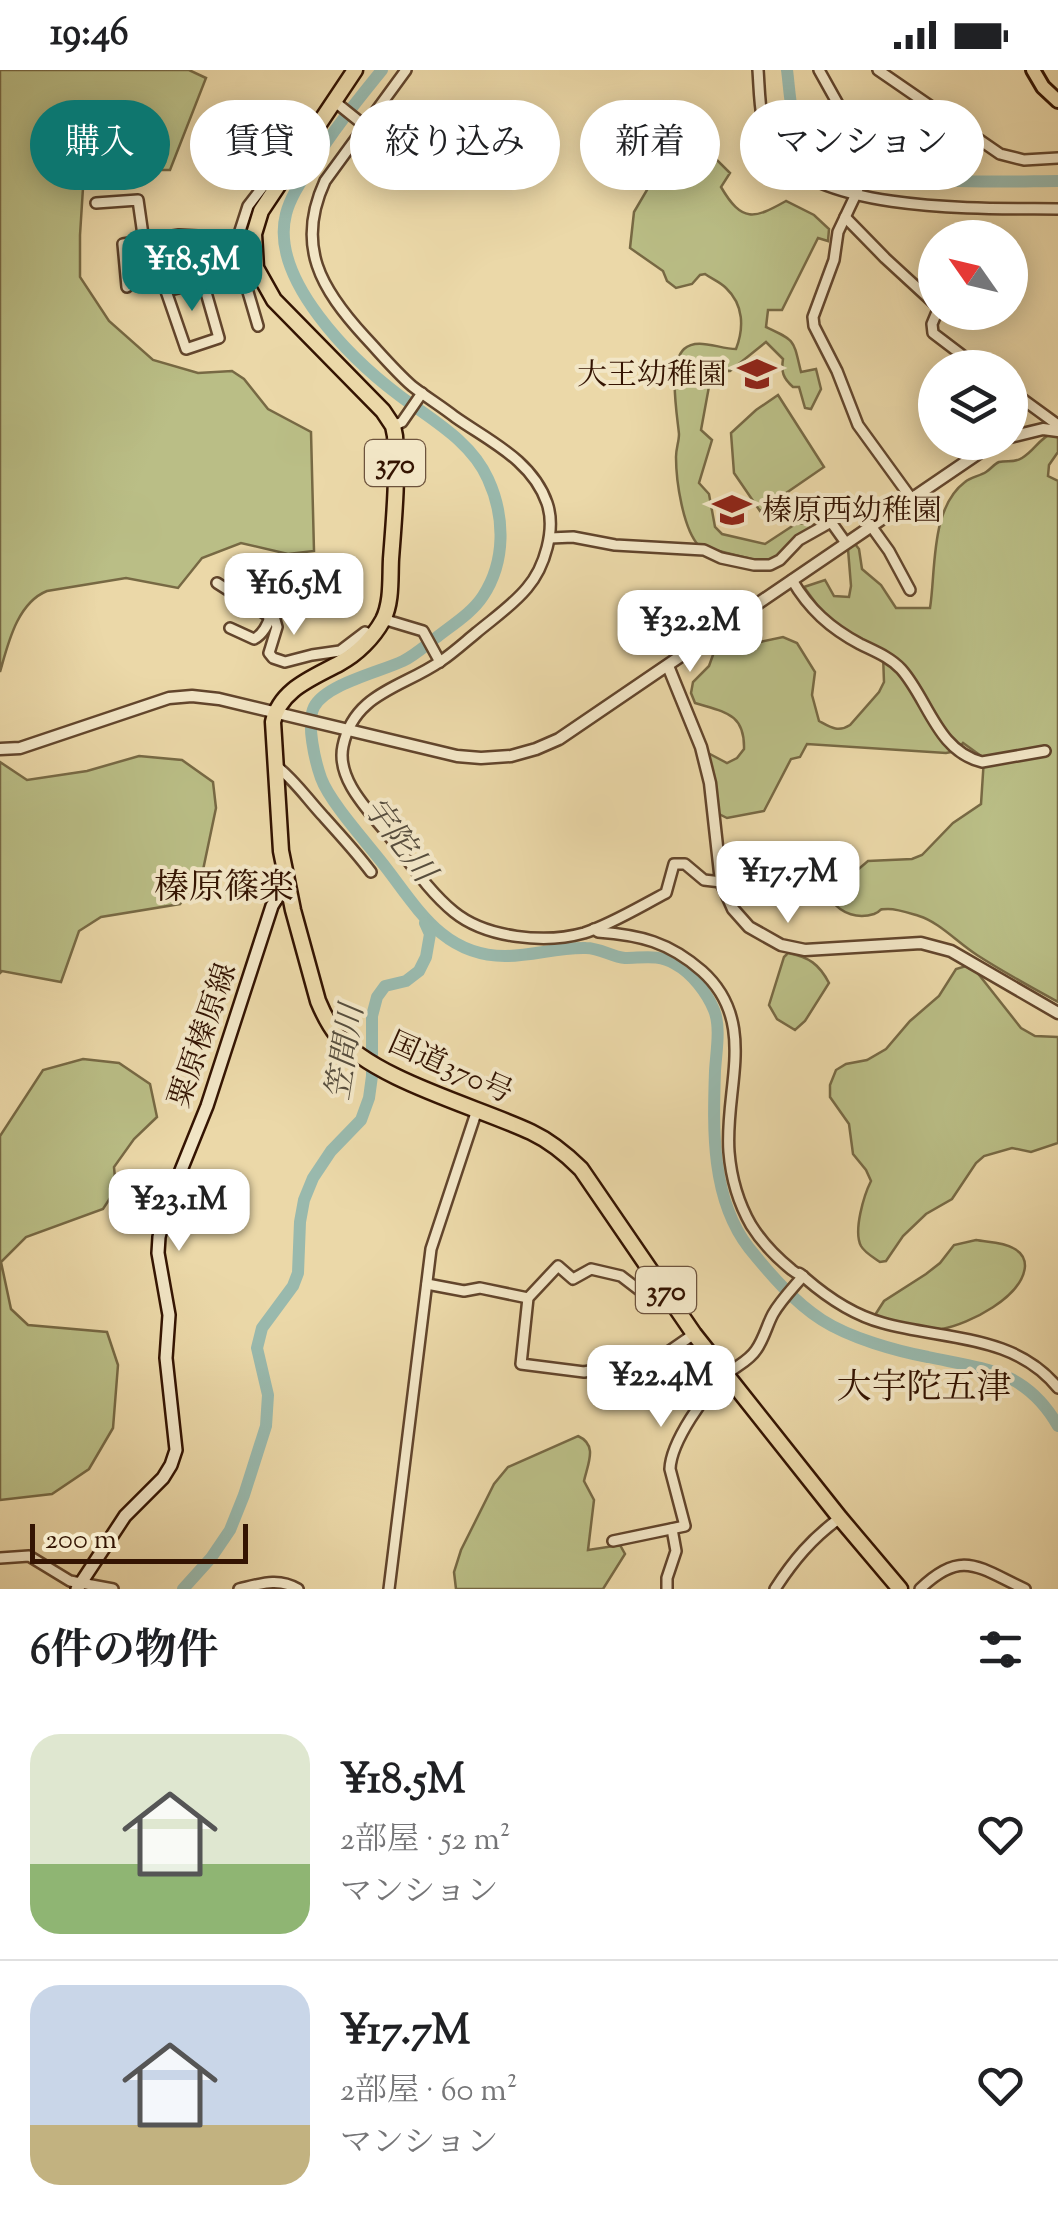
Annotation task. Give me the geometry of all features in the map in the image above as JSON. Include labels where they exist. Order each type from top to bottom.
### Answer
[{"type":"highway","name":"370","points":[[330,110],[355,70]]},
{"type":"highway","name":"370","points":[[275,190],[261,211],[254,234],[256,268],[274,300],[398,424],[388,602],[383,619],[356,652],[292,690],[281,714]]},
{"type":"highway","name":"国道370号","points":[[281,714],[273,737],[286,883],[324,1014],[337,1036],[372,1063],[540,1137],[581,1168],[694,1334],[900,1589]]},
{"type":"main road","points":[[1032,70],[1058,101]]},
{"type":"main road","name":"粟原榛原線","points":[[78,1587],[125,1516],[164,1478],[176,1450],[166,1358],[169,1316],[158,1254],[159,1237],[168,1200],[207,1106],[272,906],[286,883]]},
{"type":"street","points":[[383,100],[406,70]]},
{"type":"street","points":[[758,70],[761,112],[769,140],[776,152],[806,178],[926,207],[1058,209]]},
{"type":"street","points":[[819,70],[836,100]]},
{"type":"street","points":[[884,72],[1000,154],[1024,160],[1058,158]]},
{"type":"street","points":[[336,102],[350,114]]},
{"type":"street","points":[[350,145],[317,198],[312,222],[313,250],[324,286],[422,394],[522,463],[549,506],[550,538],[531,584],[515,601],[352,718],[341,760],[359,798],[453,911],[489,930],[530,937],[564,937],[594,929],[666,893],[674,864],[685,864],[704,880],[720,882],[802,866],[836,874]]},
{"type":"street","points":[[258,326],[241,268],[238,237],[248,206],[260,190]]},
{"type":"street","points":[[858,190],[838,232],[834,260],[812,318],[858,425],[911,498]]},
{"type":"street","points":[[96,202],[138,200],[144,242]]},
{"type":"street","points":[[845,217],[918,288]]},
{"type":"street","points":[[128,287],[123,244],[179,235],[238,237]]},
{"type":"street","points":[[158,240],[166,291],[186,349],[219,338],[203,282],[198,236]]},
{"type":"street","points":[[166,291],[203,282]]},
{"type":"street","points":[[932,330],[955,350]]},
{"type":"street","points":[[398,424],[422,394]]},
{"type":"street","points":[[1028,404],[1058,428]]},
{"type":"street","points":[[1028,432],[1058,428]]},
{"type":"street","points":[[0,749],[20,748],[169,698],[192,696],[458,756],[511,756],[558,739],[968,460]]},
{"type":"street","points":[[550,538],[704,550],[754,565],[770,565],[780,560],[799,540],[831,522],[846,542]]},
{"type":"street","points":[[871,526],[910,590]]},
{"type":"street","points":[[792,580],[822,619],[898,666],[916,689],[926,712],[961,752],[982,762],[1045,751]]},
{"type":"street","points":[[217,583],[275,620],[277,627],[270,653],[281,661],[340,651],[365,632],[372,636]]},
{"type":"street","points":[[230,628],[254,639],[270,615]]},
{"type":"street","points":[[383,619],[423,631],[439,659]]},
{"type":"street","points":[[668,666],[702,747],[710,783],[720,882],[740,918],[761,936],[805,950],[921,943],[950,951],[1058,1014]]},
{"type":"street","points":[[275,765],[344,837],[371,872]]},
{"type":"street","points":[[594,929],[631,934],[674,950],[710,978],[721,994],[731,1015],[735,1038],[729,1151],[734,1180],[752,1226],[792,1270],[833,1301],[882,1323],[994,1345],[1036,1367],[1058,1388]]},
{"type":"street","points":[[389,1589],[430,1248],[476,1110]]},
{"type":"street","points":[[675,1303],[646,1296],[621,1276],[591,1269],[574,1278],[558,1266],[528,1298],[521,1364],[584,1372],[611,1368],[642,1370],[694,1334]]},
{"type":"street","points":[[613,1541],[685,1526],[670,1469],[677,1440],[726,1374],[756,1350],[779,1306],[802,1277]]},
{"type":"street","points":[[426,1284],[464,1291],[480,1288],[528,1298]]},
{"type":"street","points":[[774,1589],[796,1557],[840,1518]]},
{"type":"street","points":[[667,1589],[676,1551],[672,1529]]},
{"type":"street","points":[[0,1558],[29,1556],[78,1587],[113,1589]]},
{"type":"street","points":[[920,1589],[936,1573],[964,1564],[1025,1589]]},
{"type":"street","points":[[1003,1579],[1011,1589]]},
{"type":"street","points":[[240,1589],[276,1581],[298,1589]]},
{"type":"green space","points":[[0,70],[189,70],[206,78],[197,100],[190,100],[190,119],[170,170],[170,100],[30,100],[30,190],[83,190],[80,277],[109,321],[153,360],[198,373],[232,371],[244,379],[268,409],[311,432],[314,551],[288,554],[241,543],[202,558],[178,588],[126,578],[47,591],[21,615],[0,672]]},
{"type":"green space","points":[[720,163],[730,173],[721,187],[742,212],[757,214],[786,201],[814,215],[829,229],[828,241],[818,238],[782,310],[768,310],[766,327],[792,342],[801,372],[816,369],[821,389],[811,409],[805,408],[799,387],[793,387],[785,378],[783,359],[766,342],[730,371],[719,371],[710,381],[701,430],[712,440],[699,483],[709,494],[715,527],[722,534],[765,544],[797,523],[818,525],[774,559],[759,561],[699,546],[693,538],[681,504],[676,467],[676,366],[684,349],[695,344],[736,349],[741,325],[739,309],[732,295],[705,274],[692,284],[676,288],[663,271],[630,248],[634,212],[647,190],[720,190]]},
{"type":"green space","points":[[778,395],[824,467],[760,511],[734,473],[731,433]]},
{"type":"green space","points":[[1052,433],[1058,435],[1058,452],[1049,465],[1048,476],[1058,481],[1058,1002],[987,961],[926,919],[892,909],[856,916],[832,901],[842,883],[868,861],[922,855],[953,823],[981,804],[984,758],[963,743],[956,751],[946,753],[807,744],[800,757],[791,759],[764,811],[727,818],[717,813],[706,752],[727,763],[737,758],[744,749],[741,728],[731,716],[695,703],[691,693],[693,682],[709,666],[718,641],[745,623],[760,642],[783,637],[797,643],[815,672],[812,695],[819,721],[838,729],[850,725],[884,682],[883,655],[836,631],[804,587],[825,580],[834,596],[849,597],[848,549],[855,544],[862,569],[881,585],[896,608],[930,608],[940,524],[954,493],[967,480],[997,463],[1028,460],[1028,454]]},
{"type":"green space","points":[[139,756],[182,760],[213,782],[216,808],[203,870],[180,904],[101,917],[79,931],[61,982],[0,973],[0,762],[27,780],[87,771]]},
{"type":"green space","points":[[788,953],[813,962],[829,983],[795,1030],[777,1019],[769,1005]]},
{"type":"green space","points":[[966,966],[976,971],[1021,1028],[1035,1036],[1058,1037],[1058,1143],[1031,1152],[1012,1148],[984,1156],[952,1199],[926,1214],[903,1236],[886,1261],[880,1262],[865,1251],[859,1239],[860,1213],[871,1181],[853,1154],[849,1124],[830,1097],[830,1085],[836,1070],[886,1049],[939,996],[956,969]]},
{"type":"green space","points":[[83,1059],[119,1063],[150,1084],[157,1117],[134,1139],[114,1167],[116,1189],[103,1209],[26,1237],[1,1262],[11,1309],[28,1325],[107,1332],[118,1365],[113,1428],[89,1469],[52,1494],[0,1500],[0,1136],[43,1070]]},
{"type":"green space","points":[[976,1240],[1009,1246],[1024,1260],[1022,1277],[1015,1288],[993,1307],[942,1329],[907,1326],[875,1315],[884,1301],[940,1263],[954,1245]]},
{"type":"green space","points":[[578,1436],[590,1449],[584,1481],[594,1500],[588,1550],[620,1545],[625,1554],[603,1589],[456,1589],[454,1572],[461,1550],[494,1484],[508,1467]]},
{"type":"waterway","name":"宇陀川","points":[[382,70],[326,143],[293,196],[286,214],[284,239],[290,265],[302,291],[338,340],[381,381],[472,453],[494,493],[501,538],[491,582],[468,613],[407,659],[341,685],[314,707],[312,742],[326,788],[423,915],[450,940],[484,954],[505,956],[591,948],[625,958],[663,959],[687,973],[703,990],[716,1017],[714,1117],[721,1186],[737,1229],[757,1258],[802,1305],[833,1327],[888,1347],[1002,1375],[1032,1393],[1058,1426]]},
{"type":"waterway","points":[[787,70],[793,114],[802,138],[820,155],[848,167],[921,179],[1058,181]]},
{"type":"waterway","name":"笠間川","points":[[183,1589],[230,1530],[244,1495],[266,1426],[268,1395],[257,1348],[262,1328],[298,1273],[300,1222],[313,1178],[331,1151],[361,1120],[369,1098],[372,1016],[377,997],[385,986],[406,981],[419,971],[430,934],[425,923]]},
{"type":"place","name":"大王幼稚園","points":[[757,374]]},
{"type":"place","name":"榛原西幼稚園","points":[[732,510]]},
{"type":"district","name":"榛原篠楽","points":[[224,886]]},
{"type":"district","name":"大宇陀五津","points":[[924,1386]]}]
